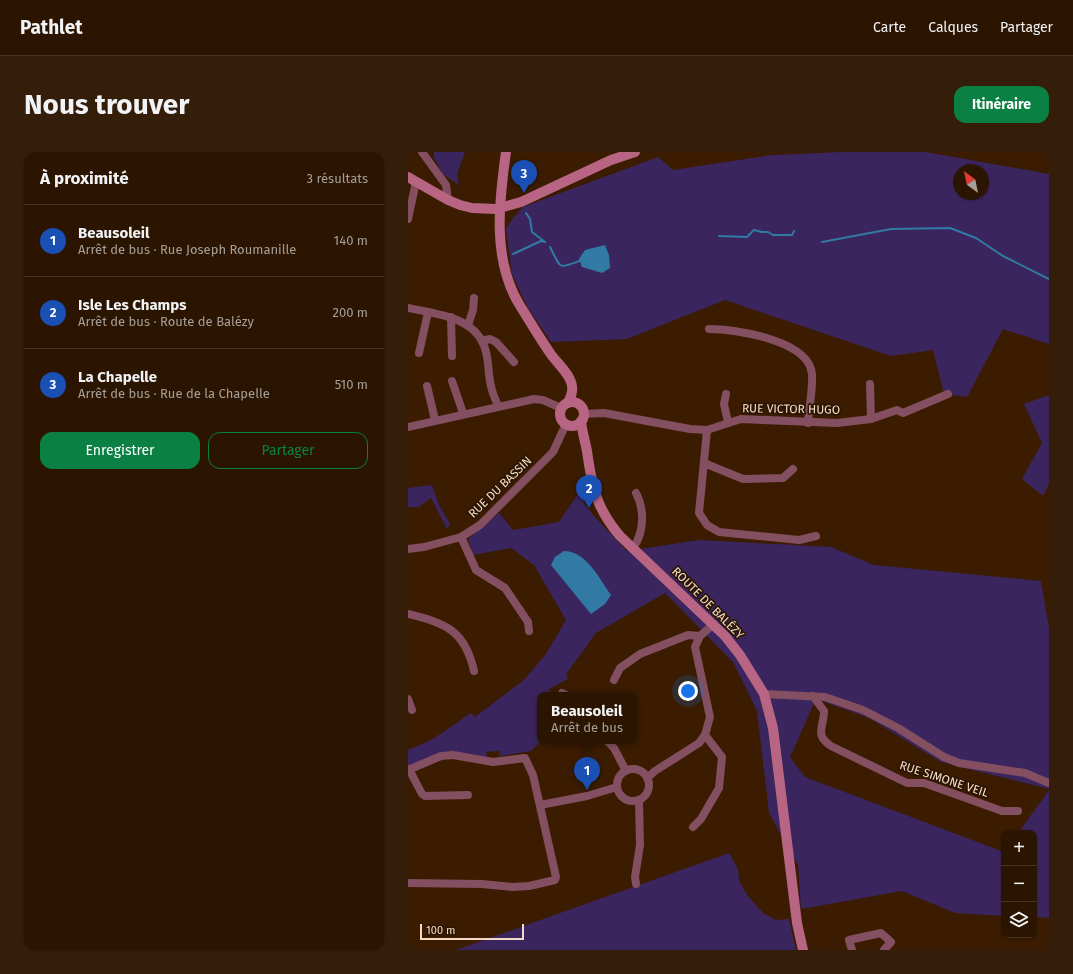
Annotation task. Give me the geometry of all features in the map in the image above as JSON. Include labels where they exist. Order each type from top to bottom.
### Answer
[{"type":"main road","name":"ROUTE DE BALÉZY","points":[[506,152],[501,249],[505,271],[518,302],[549,352],[571,381],[572,392],[578,405],[576,421],[585,442],[592,488],[599,506],[610,524],[633,548],[714,624],[740,655],[764,694],[773,728],[798,923],[803,950]]},
{"type":"main road","points":[[412,179],[448,200],[472,208],[502,208],[521,202],[611,160],[634,152]]},
{"type":"main road","points":[[572,392],[560,415],[576,421]]},
{"type":"main road","points":[[565,406],[578,405]]},
{"type":"street","points":[[422,152],[446,185],[448,200]]},
{"type":"street","points":[[408,219],[412,179]]},
{"type":"street","points":[[468,325],[473,310],[474,298]]},
{"type":"street","points":[[408,308],[451,317],[468,325],[482,341],[486,351],[491,386],[498,406]]},
{"type":"street","points":[[419,353],[428,312]]},
{"type":"street","points":[[451,317],[452,356]]},
{"type":"street","points":[[709,330],[724,329],[761,336],[795,350],[806,359],[812,373],[808,423]]},
{"type":"street","points":[[482,341],[490,339],[496,342],[514,362]]},
{"type":"street","points":[[452,381],[463,413]]},
{"type":"street","points":[[870,384],[871,420]]},
{"type":"street","points":[[427,386],[435,420]]},
{"type":"street","points":[[726,394],[724,404],[728,422]]},
{"type":"street","name":"RUE VICTOR HUGO","points":[[576,421],[604,413],[690,429],[707,430],[728,422],[742,419],[808,423],[837,423],[871,420],[897,410],[902,413],[948,394]]},
{"type":"street","points":[[408,427],[463,413],[534,399],[544,400],[565,406]]},
{"type":"street","name":"RUE DU BASSIN","points":[[408,549],[424,547],[462,537],[480,525],[553,452],[576,421]]},
{"type":"street","points":[[707,430],[699,513],[707,525],[719,532],[799,540],[816,536]]},
{"type":"street","points":[[704,463],[743,479],[783,478],[793,469]]},
{"type":"street","points":[[633,548],[640,539],[642,525],[641,501],[636,493]]},
{"type":"street","points":[[462,537],[476,570],[505,588],[528,622],[529,631]]},
{"type":"street","points":[[408,614],[438,622],[453,631],[464,644],[474,671]]},
{"type":"street","points":[[647,778],[655,771],[699,743],[705,735],[710,717],[695,647],[700,636],[714,624]]},
{"type":"street","points":[[614,680],[620,668],[640,654],[688,635],[700,636]]},
{"type":"street","points":[[764,694],[825,697],[863,710],[898,728],[944,757],[959,763],[1025,773],[1049,783]]},
{"type":"street","name":"RUE SIMONE VEIL","points":[[813,696],[824,711],[820,731],[824,741],[831,746],[907,783],[924,783],[1002,811],[1018,811]]},
{"type":"street","points":[[408,699],[412,710]]},
{"type":"street","points":[[693,827],[701,819],[719,788],[722,757],[705,735]]},
{"type":"street","points":[[610,744],[614,748],[626,771]]},
{"type":"street","points":[[408,883],[482,884],[512,887],[529,886],[555,880],[533,775],[525,758],[493,762],[453,755],[441,756],[408,769],[422,794],[425,796],[468,795]]},
{"type":"street","points":[[634,769],[642,772],[647,778],[649,786],[648,790],[639,800],[632,801],[625,799],[620,794],[617,787],[619,777],[626,771],[634,769]]},
{"type":"street","points":[[540,805],[587,796],[617,787]]},
{"type":"street","points":[[636,884],[635,877],[640,845],[639,800]]},
{"type":"street","points":[[852,950],[849,940],[881,933],[891,942],[884,950]]},
{"type":"shaded area","points":[[434,152],[465,152],[457,174],[459,185],[443,174],[434,158]]},
{"type":"shaded area","points":[[842,152],[926,152],[1049,174],[1049,344],[1003,329],[967,397],[944,394],[933,350],[891,356],[725,300],[627,339],[551,342],[528,308],[512,274],[506,229],[514,217],[523,207],[658,157],[673,170],[772,155]]},
{"type":"shaded area","points":[[1049,395],[1049,484],[1043,496],[1022,479],[1042,443],[1024,404]]},
{"type":"shaded area","points":[[432,485],[439,505],[450,524],[447,529],[431,498],[419,507],[408,507],[408,488]]},
{"type":"shaded area","points":[[584,485],[584,503],[594,516],[627,551],[699,540],[831,547],[874,565],[1041,581],[1049,628],[1049,789],[941,762],[869,718],[816,699],[790,757],[805,777],[1001,851],[1001,916],[955,913],[902,891],[801,909],[798,865],[769,813],[757,711],[733,662],[665,593],[596,633],[566,674],[568,679],[549,689],[551,692],[537,692],[538,744],[531,751],[500,756],[499,751],[486,752],[487,757],[448,751],[408,766],[408,750],[433,739],[471,713],[475,717],[524,680],[546,654],[566,620],[534,565],[511,548],[473,555],[468,539],[499,513],[513,530],[559,522]]},
{"type":"shaded area","points":[[1049,790],[1049,918],[1037,917],[1037,830],[1020,830]]},
{"type":"shaded area","points":[[729,853],[738,869],[739,881],[747,895],[763,913],[776,920],[789,919],[796,950],[456,950]]},
{"type":"water","points":[[605,245],[609,255],[610,268],[602,273],[582,267],[579,259],[585,250]]},
{"type":"water","points":[[564,551],[579,555],[585,560],[597,574],[611,595],[605,604],[591,614],[551,565],[555,557]]},
{"type":"waterway","points":[[526,213],[530,219],[532,232],[545,242]]},
{"type":"waterway","points":[[822,242],[891,229],[950,228],[976,238],[1003,256],[1049,279]]},
{"type":"waterway","points":[[719,236],[747,237],[754,230],[768,232],[773,235],[792,235],[794,231]]},
{"type":"waterway","points":[[513,254],[541,241],[545,242]]},
{"type":"waterway","points":[[550,247],[561,266],[582,260]]},
{"type":"place","name":"La Chapelle","points":[[524,193]]},
{"type":"place","name":"Isle Les Champs","points":[[589,508]]},
{"type":"place","name":"Beausoleil","points":[[587,790]]}]
